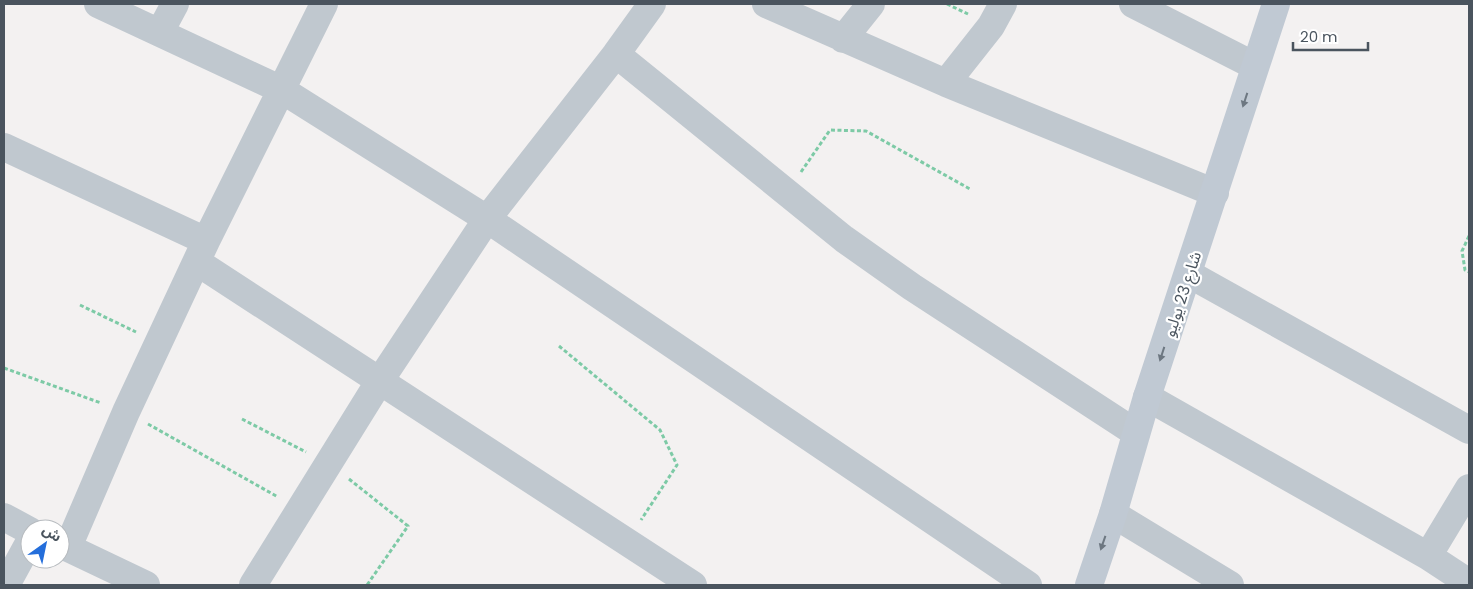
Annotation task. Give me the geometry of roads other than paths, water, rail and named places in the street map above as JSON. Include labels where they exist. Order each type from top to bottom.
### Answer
[{"type":"street","points":[[98,4],[282,90],[487,219],[1028,585]]},
{"type":"street","points":[[160,32],[175,4]]},
{"type":"street","points":[[70,532],[201,252],[324,4]]},
{"type":"street","points":[[253,585],[379,382],[487,219],[546,141],[616,54],[652,4]]},
{"type":"street","points":[[766,4],[842,39],[946,83],[1215,193]]},
{"type":"street","points":[[842,39],[871,4]]},
{"type":"street","points":[[946,83],[991,26],[1003,4]]},
{"type":"street","points":[[1133,4],[1256,66]]},
{"type":"street","name":"شارع 23 يوليو","points":[[1089,585],[1113,514],[1147,397],[1189,274],[1276,4]]},
{"type":"street","points":[[616,54],[844,239],[912,287],[1136,433]]},
{"type":"street","points":[[4,147],[201,252],[379,382],[627,543],[684,583]]},
{"type":"street","points":[[1189,274],[1469,430]]},
{"type":"street","points":[[1147,397],[1428,556],[1469,583]]},
{"type":"street","points":[[1428,556],[1469,488]]},
{"type":"street","points":[[1113,514],[1230,585]]},
{"type":"street","points":[[4,517],[20,526]]},
{"type":"street","points":[[70,548],[146,585]]},
{"type":"street","points":[[6,585],[20,559]]}]
